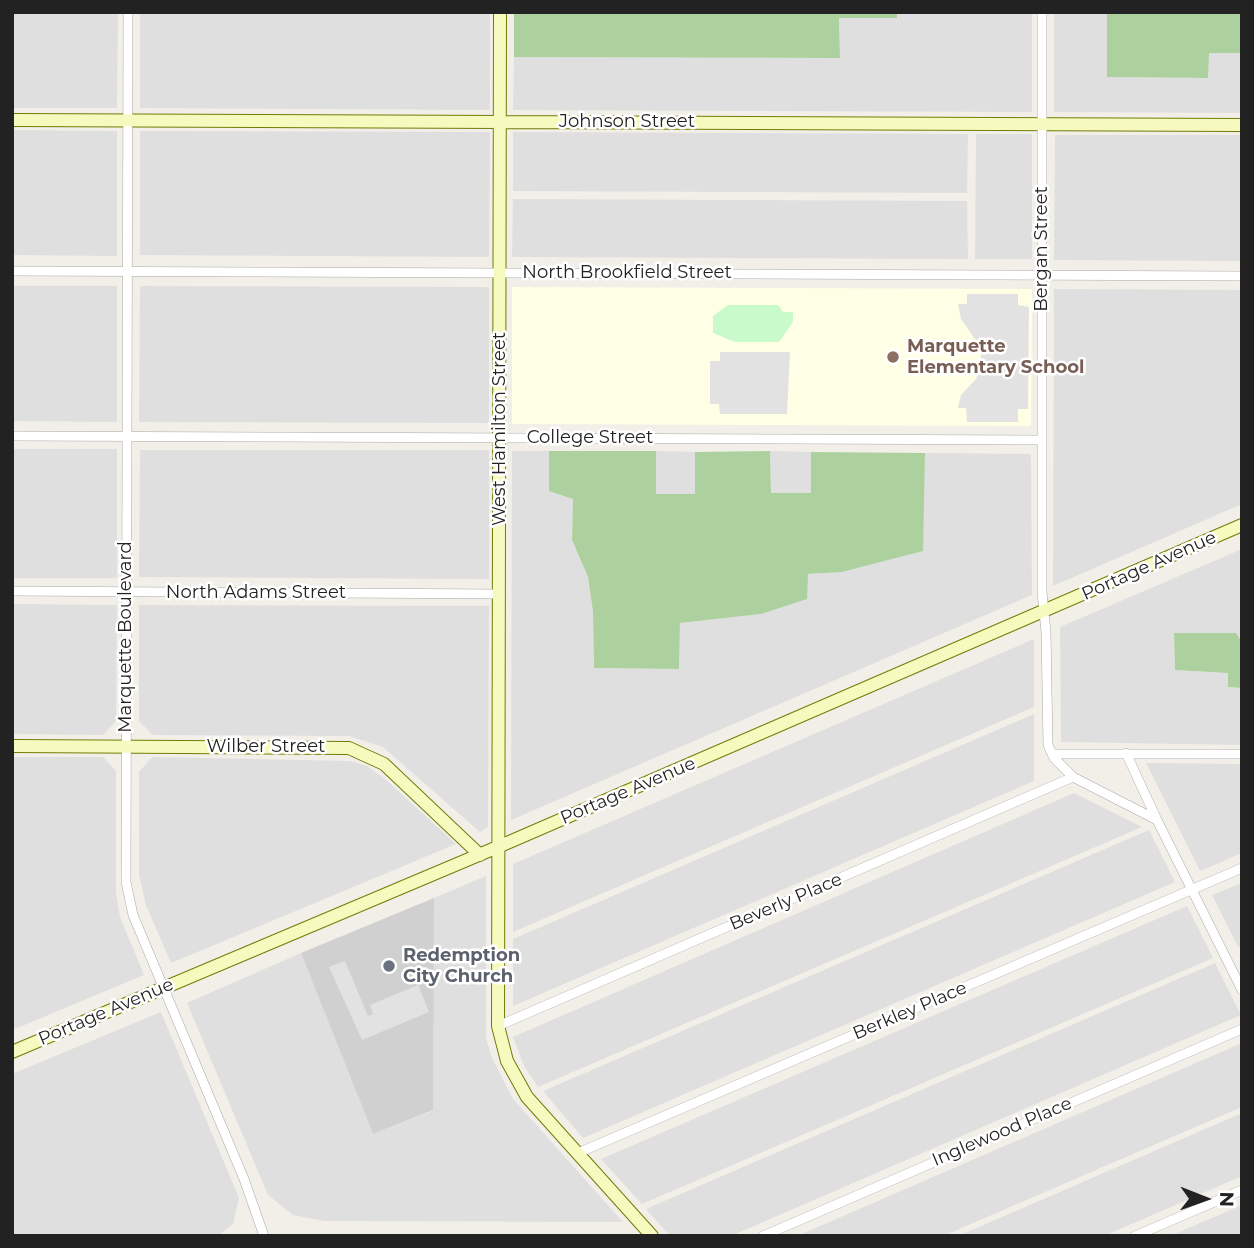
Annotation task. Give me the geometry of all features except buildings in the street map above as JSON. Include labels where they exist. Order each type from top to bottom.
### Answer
[{"type":"street","name":"Marquette Boulevard","points":[[128,12],[126,747],[129,899],[264,1236]]},
{"type":"street","name":"West Hamilton Street","points":[[500,12],[498,1026],[507,1061],[521,1087],[652,1236]]},
{"type":"street","name":"Bergan Street","points":[[1042,12],[1041,440],[1046,736],[1052,754]]},
{"type":"street","name":"Johnson Street","points":[[12,120],[1242,125]]},
{"type":"street","name":"North Brookfield Street","points":[[12,271],[1242,276]]},
{"type":"street","name":"College Street","points":[[12,436],[1041,440]]},
{"type":"street","name":"Portage Avenue","points":[[12,1052],[480,855],[1242,525]]},
{"type":"street","name":"North Adams Street","points":[[12,591],[500,594]]},
{"type":"street","name":"Wilber Street","points":[[12,746],[337,747],[361,751],[384,764],[480,855]]},
{"type":"street","points":[[1052,754],[1242,754]]},
{"type":"street","points":[[1052,754],[1073,776],[1157,820]]},
{"type":"street","points":[[1126,754],[1242,990]]},
{"type":"street","name":"Beverly Place","points":[[498,1026],[1073,776]]},
{"type":"street","name":"Berkley Place","points":[[578,1153],[1242,868]]},
{"type":"street","name":"Inglewood Place","points":[[763,1236],[1242,1028]]},
{"type":"street","points":[[1135,1236],[1242,1190]]},
{"type":"shaded area","points":[[12,12],[118,12],[117,108],[12,108]]},
{"type":"shaded area","points":[[140,12],[490,12],[490,110],[140,108]]},
{"type":"shaded area","points":[[897,12],[1032,12],[1032,112],[513,110],[514,57],[840,58],[839,18],[897,18]]},
{"type":"shaded area","points":[[1054,12],[1107,12],[1107,77],[1208,78],[1208,53],[1242,53],[1242,113],[1054,112]]},
{"type":"shaded area","points":[[12,130],[117,131],[117,256],[12,255]]},
{"type":"shaded area","points":[[140,131],[490,132],[489,257],[140,255]]},
{"type":"shaded area","points":[[513,132],[968,134],[967,193],[513,191]]},
{"type":"shaded area","points":[[976,134],[1032,134],[1032,259],[975,259]]},
{"type":"shaded area","points":[[1055,135],[1242,135],[1242,261],[1054,260]]},
{"type":"shaded area","points":[[513,199],[967,201],[968,259],[512,257]]},
{"type":"shaded area","points":[[12,286],[117,286],[117,422],[12,421]]},
{"type":"shaded area","points":[[140,286],[489,287],[489,423],[139,422]]},
{"type":"shaded area","points":[[512,287],[1032,289],[1031,426],[512,424]]},
{"type":"shaded area","points":[[1054,289],[1242,290],[1242,504],[1053,586]]},
{"type":"shaded area","points":[[967,294],[1018,294],[1018,305],[1029,307],[1028,409],[1018,409],[1018,422],[967,422],[966,408],[958,408],[961,395],[976,379],[981,365],[981,348],[961,319],[958,304],[967,304]]},
{"type":"shaded area","points":[[720,352],[790,352],[787,414],[720,414],[719,404],[710,404],[710,361],[720,361]]},
{"type":"shaded area","points":[[12,449],[117,449],[117,578],[12,578]]},
{"type":"shaded area","points":[[140,450],[489,450],[489,579],[139,577]]},
{"type":"shaded area","points":[[512,451],[549,451],[550,491],[573,498],[572,540],[588,577],[593,612],[594,668],[679,669],[680,623],[761,614],[808,574],[842,572],[922,551],[925,453],[1031,454],[1032,595],[511,820]]},
{"type":"shaded area","points":[[656,451],[695,452],[695,495],[655,494]]},
{"type":"shaded area","points":[[770,451],[811,452],[811,493],[771,493]]},
{"type":"shaded area","points":[[1242,549],[1242,642],[1235,633],[1174,633],[1175,670],[1228,673],[1228,687],[1242,688],[1242,745],[1061,742],[1060,627]]},
{"type":"shaded area","points":[[12,604],[117,605],[116,721],[103,735],[12,734]]},
{"type":"shaded area","points":[[139,605],[489,606],[488,827],[480,832],[383,747],[349,736],[153,735],[139,721]]},
{"type":"shaded area","points":[[1034,639],[1034,707],[513,932],[513,864]]},
{"type":"shaded area","points":[[1034,714],[1034,781],[513,1006],[513,939]]},
{"type":"shaded area","points":[[12,757],[103,757],[116,771],[116,893],[120,917],[144,975],[15,1029],[12,1021]]},
{"type":"shaded area","points":[[152,757],[350,761],[367,766],[384,778],[456,844],[171,963],[146,905],[139,875],[139,772]]},
{"type":"shaded area","points":[[1146,763],[1242,764],[1242,853],[1200,871]]},
{"type":"shaded area","points":[[1074,793],[1142,827],[538,1087],[524,1066],[513,1037]]},
{"type":"shaded area","points":[[1149,830],[1175,882],[583,1138],[543,1091]]},
{"type":"shaded area","points":[[486,876],[486,1038],[492,1058],[513,1099],[623,1222],[324,1221],[293,1215],[268,1195],[187,1003],[301,953],[373,1134],[432,1111],[434,898]]},
{"type":"shaded area","points":[[1242,883],[1242,945],[1238,947],[1212,895]]},
{"type":"shaded area","points":[[434,898],[433,1110],[373,1134],[301,953]]},
{"type":"shaded area","points":[[1187,906],[1213,958],[642,1204],[601,1159]]},
{"type":"shaded area","points":[[345,961],[368,1016],[373,1014],[370,1005],[418,985],[429,1012],[362,1040],[329,967]]},
{"type":"shaded area","points":[[1215,963],[1241,1015],[731,1236],[670,1236],[646,1209]]},
{"type":"shaded area","points":[[161,1012],[239,1198],[233,1224],[218,1236],[12,1236],[12,1074]]},
{"type":"shaded area","points":[[1242,1043],[1242,1107],[943,1236],[797,1236]]},
{"type":"shaded area","points":[[1242,1113],[1242,1176],[1104,1236],[958,1236]]},
{"type":"shaded area","points":[[1242,1205],[1242,1236],[1170,1236]]},
{"type":"green space","points":[[514,12],[897,12],[897,18],[839,18],[840,58],[514,57]]},
{"type":"green space","points":[[1107,12],[1242,12],[1242,53],[1209,53],[1208,78],[1107,77]]},
{"type":"green space","points":[[728,305],[778,305],[783,312],[793,312],[793,322],[779,342],[735,342],[713,333],[713,316]]},
{"type":"green space","points":[[549,451],[656,451],[656,494],[695,494],[695,452],[770,451],[771,493],[811,493],[811,452],[925,453],[923,551],[842,572],[808,574],[807,599],[761,614],[680,623],[679,669],[594,668],[593,612],[588,577],[572,540],[573,499],[549,491]]},
{"type":"green space","points":[[1174,633],[1236,633],[1242,642],[1242,688],[1228,687],[1228,673],[1175,670]]},
{"type":"place","name":"Marquette Elementary School","points":[[893,357]]},
{"type":"place","name":"Redemption City Church","points":[[389,966]]}]
